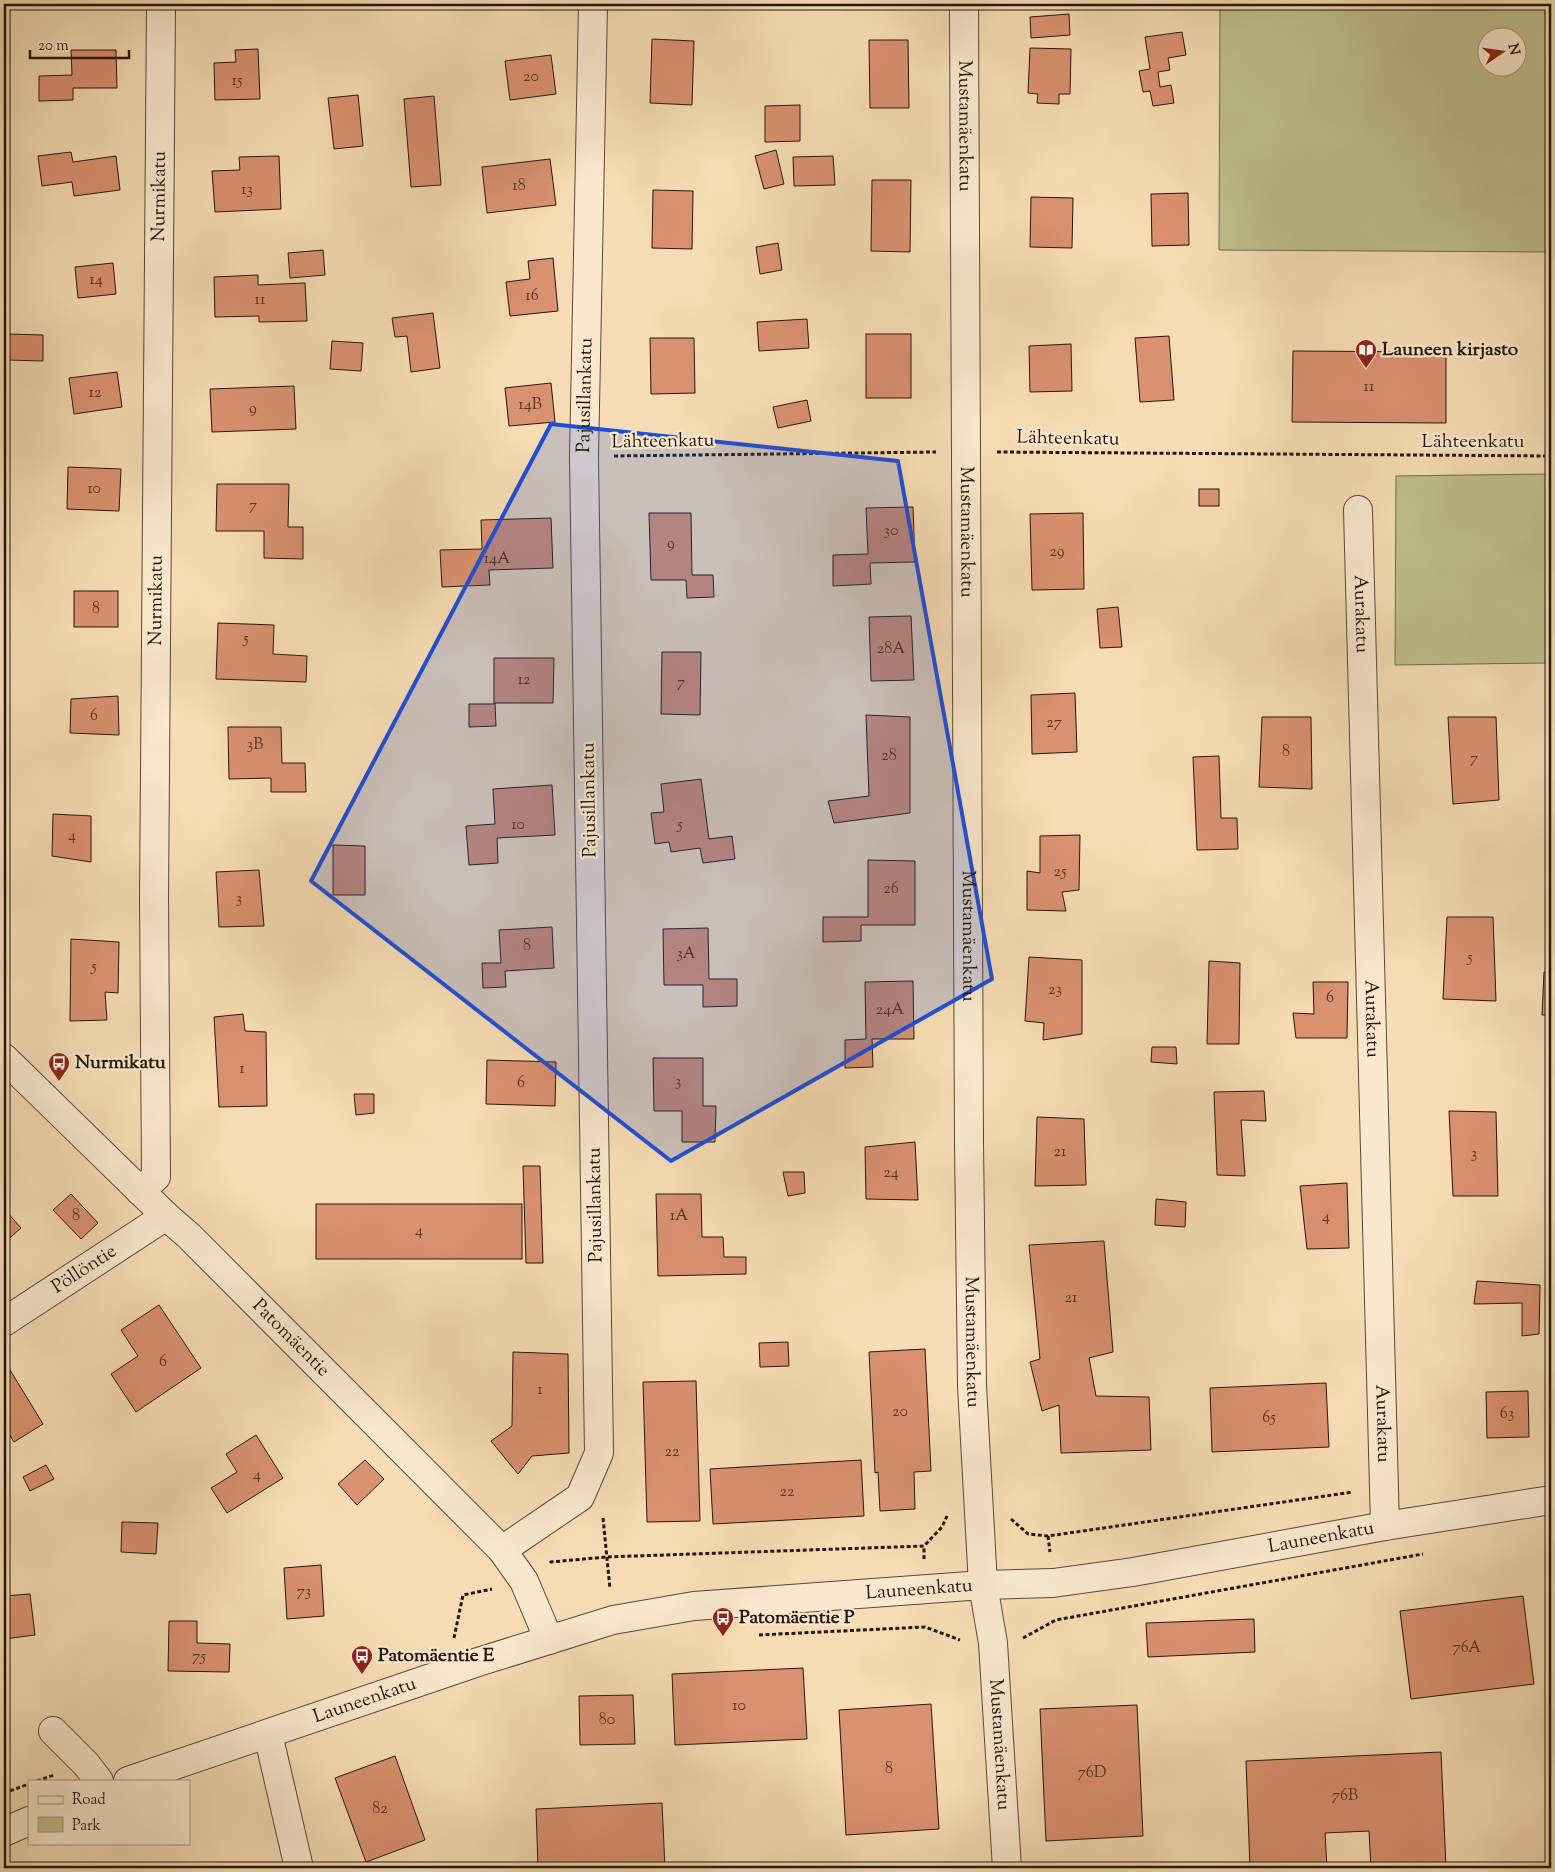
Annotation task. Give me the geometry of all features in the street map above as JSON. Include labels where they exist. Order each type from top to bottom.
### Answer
[{"type":"street","name":"Nurmikatu","points":[[140,1191],[156,1177],[154,887],[161,4]]},
{"type":"street","name":"Pajusillankatu","points":[[513,1543],[580,1497],[599,1453],[584,457],[593,4]]},
{"type":"street","name":"Mustamäenkatu","points":[[964,4],[969,1142],[972,1386],[983,1585],[993,1643],[1007,1868]]},
{"type":"street","name":"Aurakatu","points":[[1358,510],[1385,1526]]},
{"type":"street","name":"Patomäentie","points":[[4,1058],[166,1216],[513,1543],[524,1581],[549,1640]]},
{"type":"street","name":"Pöllöntie","points":[[4,1322],[166,1216]]},
{"type":"street","name":"Launeenkatu","points":[[131,1780],[478,1662],[613,1620],[694,1606],[983,1585],[1054,1583],[1133,1572],[1385,1526],[1551,1500]]},
{"type":"street","points":[[53,1731],[93,1772]]},
{"type":"street","points":[[268,1734],[299,1868]]},
{"type":"street","points":[[4,1832],[28,1820]]},
{"type":"path","name":"Lähteenkatu","points":[[584,457],[966,452],[1551,456]]},
{"type":"path","points":[[448,1642],[454,1639],[463,1596],[524,1581],[551,1562],[606,1557],[924,1546],[942,1527],[954,1499],[1000,1499],[1011,1520],[1028,1534],[1048,1536],[1384,1487]]},
{"type":"path","points":[[513,1543],[551,1562]]},
{"type":"path","points":[[43,1780],[93,1772]]},
{"type":"path","points":[[4,1792],[28,1784]]},
{"type":"highlighted area","points":[[551,424],[898,461],[992,979],[671,1161],[311,881]]},
{"type":"green space","points":[[1220,4],[1545,4],[1548,252],[1219,250]]},
{"type":"green space","points":[[1546,474],[1546,663],[1395,665],[1396,476]]},
{"type":"building","points":[[1069,14],[1070,35],[1031,38],[1030,17]]},
{"type":"building","points":[[1182,32],[1186,55],[1168,58],[1170,70],[1158,72],[1160,87],[1171,85],[1174,103],[1153,106],[1150,91],[1143,92],[1139,71],[1150,69],[1145,37]]},
{"type":"building","points":[[652,39],[694,41],[692,105],[650,103]]},
{"type":"building","points":[[869,40],[908,40],[909,108],[870,108]]},
{"type":"building","points":[[1030,48],[1071,49],[1070,94],[1059,94],[1059,104],[1037,103],[1038,94],[1028,93]]},
{"type":"building","points":[[258,49],[260,99],[215,100],[214,63],[236,62],[235,50]]},
{"type":"building","points":[[71,50],[116,50],[117,88],[73,88],[73,100],[39,101],[39,76],[72,75]]},
{"type":"building","points":[[551,55],[556,94],[510,100],[505,61]]},
{"type":"building","points":[[358,95],[363,146],[334,149],[328,98]]},
{"type":"building","points":[[434,96],[441,185],[411,187],[404,99]]},
{"type":"building","points":[[800,105],[800,141],[765,142],[765,106]]},
{"type":"building","points":[[776,150],[784,184],[764,189],[755,156]]},
{"type":"building","points":[[71,152],[73,162],[116,156],[120,190],[74,196],[72,182],[42,186],[38,156]]},
{"type":"building","points":[[279,156],[281,209],[215,212],[212,171],[240,170],[239,157]]},
{"type":"building","points":[[833,156],[835,185],[794,186],[793,157]]},
{"type":"building","points":[[550,159],[556,205],[487,213],[482,167]]},
{"type":"building","points":[[872,180],[911,180],[910,252],[871,251]]},
{"type":"building","points":[[653,190],[693,191],[692,249],[652,248]]},
{"type":"building","points":[[1188,193],[1189,245],[1152,246],[1151,194]]},
{"type":"building","points":[[1031,197],[1073,198],[1072,248],[1030,247]]},
{"type":"building","points":[[778,243],[782,270],[760,274],[756,247]]},
{"type":"building","points":[[323,250],[325,275],[290,278],[288,253]]},
{"type":"building","points":[[553,258],[558,311],[510,316],[506,282],[530,279],[528,261]]},
{"type":"building","points":[[113,263],[116,294],[78,298],[75,267]]},
{"type":"building","points":[[258,275],[258,285],[305,283],[307,321],[259,322],[259,316],[215,317],[214,277]]},
{"type":"building","points":[[433,313],[440,368],[411,372],[407,336],[395,337],[392,318]]},
{"type":"building","points":[[807,319],[809,348],[759,351],[757,322]]},
{"type":"building","points":[[9,334],[43,335],[43,361],[8,360]]},
{"type":"building","points":[[866,334],[911,334],[911,398],[866,398]]},
{"type":"building","points":[[1169,336],[1174,400],[1140,402],[1135,338]]},
{"type":"building","points":[[650,338],[694,338],[695,393],[651,394]]},
{"type":"building","points":[[332,341],[363,343],[361,371],[330,369]]},
{"type":"building","points":[[1071,344],[1072,391],[1030,392],[1029,346]]},
{"type":"building","points":[[1293,351],[1446,352],[1446,423],[1292,422]]},
{"type":"building","points":[[117,372],[122,407],[74,414],[69,378]]},
{"type":"building","points":[[551,383],[555,422],[509,426],[505,388]]},
{"type":"building","points":[[294,386],[296,429],[212,432],[210,389]]},
{"type":"building","points":[[807,400],[811,421],[778,428],[773,407]]},
{"type":"building","points":[[68,467],[121,469],[119,511],[67,509]]},
{"type":"building","points":[[217,484],[289,484],[288,527],[303,527],[303,559],[264,558],[264,531],[216,531]]},
{"type":"building","points":[[1199,489],[1219,489],[1219,506],[1199,506]]},
{"type":"building","points":[[913,507],[915,562],[870,563],[871,584],[833,586],[833,555],[868,554],[866,508]]},
{"type":"building","points":[[649,513],[691,513],[692,575],[713,575],[714,597],[687,598],[686,580],[651,580]]},
{"type":"building","points":[[1083,513],[1084,589],[1032,590],[1030,514]]},
{"type":"building","points":[[551,518],[553,568],[489,570],[490,585],[442,587],[440,550],[482,549],[481,520]]},
{"type":"building","points":[[74,591],[118,591],[118,627],[74,627]]},
{"type":"building","points":[[1118,607],[1122,647],[1100,648],[1097,609]]},
{"type":"building","points":[[911,616],[914,680],[871,681],[869,617]]},
{"type":"building","points":[[218,623],[274,625],[273,654],[307,656],[306,682],[216,679]]},
{"type":"building","points":[[662,652],[701,652],[700,715],[661,714]]},
{"type":"building","points":[[494,658],[554,658],[553,703],[495,703],[496,726],[469,727],[469,704],[494,704]]},
{"type":"building","points":[[1075,693],[1077,752],[1032,754],[1031,695]]},
{"type":"building","points":[[118,696],[119,735],[70,733],[71,699]]},
{"type":"building","points":[[866,715],[910,717],[910,813],[834,823],[828,801],[869,796]]},
{"type":"building","points":[[1262,717],[1311,717],[1312,789],[1259,787]]},
{"type":"building","points":[[1448,717],[1496,717],[1499,800],[1453,804]]},
{"type":"building","points":[[228,727],[281,727],[282,763],[305,763],[306,792],[271,792],[271,778],[229,779]]},
{"type":"building","points":[[1219,756],[1221,818],[1237,818],[1238,849],[1197,850],[1193,757]]},
{"type":"building","points":[[701,779],[709,839],[732,836],[735,859],[703,863],[700,848],[671,852],[669,842],[655,844],[651,813],[664,812],[661,784]]},
{"type":"building","points":[[552,785],[555,835],[497,838],[498,863],[469,865],[466,826],[495,824],[493,789]]},
{"type":"building","points":[[53,814],[91,816],[91,862],[52,856]]},
{"type":"building","points":[[1080,835],[1079,890],[1062,892],[1066,911],[1027,910],[1027,871],[1040,873],[1040,836]]},
{"type":"building","points":[[333,845],[365,846],[365,895],[333,895]]},
{"type":"building","points":[[868,860],[915,861],[915,925],[861,925],[861,941],[823,942],[823,917],[868,917]]},
{"type":"building","points":[[259,870],[264,926],[219,927],[216,872]]},
{"type":"building","points":[[1447,917],[1493,917],[1496,1001],[1443,999]]},
{"type":"building","points":[[552,927],[554,968],[505,971],[506,987],[483,988],[482,963],[501,963],[499,930]]},
{"type":"building","points":[[708,928],[709,979],[737,979],[737,1006],[703,1007],[703,985],[664,985],[663,929]]},
{"type":"building","points":[[71,939],[119,942],[118,993],[105,992],[107,1020],[70,1021]]},
{"type":"building","points":[[1029,957],[1082,960],[1082,1034],[1043,1040],[1044,1023],[1025,1021]]},
{"type":"building","points":[[1209,961],[1240,963],[1239,1044],[1207,1044]]},
{"type":"building","points":[[1544,972],[1551,973],[1551,1015],[1542,1015]]},
{"type":"building","points":[[913,981],[914,1039],[872,1039],[873,1067],[845,1068],[845,1040],[866,1039],[865,982]]},
{"type":"building","points":[[1313,982],[1348,982],[1347,1038],[1296,1038],[1293,1013],[1314,1014]]},
{"type":"building","points":[[243,1014],[245,1031],[266,1032],[267,1106],[219,1107],[214,1017]]},
{"type":"building","points":[[1152,1047],[1176,1047],[1177,1064],[1151,1062]]},
{"type":"building","points":[[653,1058],[703,1058],[703,1106],[716,1106],[715,1142],[682,1142],[682,1111],[654,1111]]},
{"type":"building","points":[[487,1060],[556,1062],[555,1106],[486,1104]]},
{"type":"building","points":[[1264,1091],[1266,1121],[1241,1120],[1245,1176],[1217,1175],[1214,1092]]},
{"type":"building","points":[[354,1094],[374,1094],[374,1113],[356,1115]]},
{"type":"building","points":[[1449,1111],[1496,1112],[1498,1196],[1453,1196]]},
{"type":"building","points":[[1037,1117],[1084,1119],[1086,1185],[1035,1186]]},
{"type":"building","points":[[915,1142],[918,1200],[866,1199],[865,1147]]},
{"type":"building","points":[[523,1166],[540,1166],[543,1263],[526,1263]]},
{"type":"building","points":[[783,1172],[804,1172],[805,1193],[788,1196]]},
{"type":"building","points":[[1347,1183],[1349,1248],[1307,1249],[1300,1186]]},
{"type":"building","points":[[71,1194],[98,1223],[81,1239],[53,1210]]},
{"type":"building","points":[[656,1194],[701,1194],[702,1237],[723,1237],[724,1257],[746,1257],[746,1274],[658,1276]]},
{"type":"building","points":[[1156,1199],[1186,1202],[1185,1227],[1155,1225]]},
{"type":"building","points":[[316,1204],[522,1204],[522,1259],[316,1259]]},
{"type":"building","points":[[7,1212],[21,1228],[4,1243],[4,1214]]},
{"type":"building","points":[[1104,1241],[1113,1352],[1089,1358],[1096,1396],[1149,1397],[1151,1450],[1061,1453],[1059,1405],[1042,1411],[1030,1362],[1040,1359],[1029,1245]]},
{"type":"building","points":[[1477,1281],[1540,1285],[1539,1334],[1522,1336],[1522,1303],[1474,1304]]},
{"type":"building","points":[[159,1305],[201,1368],[136,1412],[111,1374],[138,1356],[121,1330]]},
{"type":"building","points":[[788,1342],[789,1366],[760,1367],[759,1343]]},
{"type":"building","points":[[925,1349],[931,1471],[914,1472],[915,1509],[880,1511],[878,1472],[875,1473],[869,1352]]},
{"type":"building","points":[[513,1352],[568,1354],[569,1453],[532,1456],[518,1474],[491,1441],[512,1426]]},
{"type":"building","points":[[10,1370],[43,1424],[14,1442],[4,1426],[4,1374]]},
{"type":"building","points":[[696,1381],[700,1521],[647,1522],[643,1382]]},
{"type":"building","points":[[1326,1383],[1329,1447],[1212,1452],[1210,1388]]},
{"type":"building","points":[[1528,1391],[1529,1437],[1487,1438],[1486,1392]]},
{"type":"building","points":[[256,1435],[283,1478],[227,1513],[211,1488],[237,1472],[226,1454]]},
{"type":"building","points":[[365,1460],[384,1479],[357,1505],[338,1484]]},
{"type":"building","points":[[861,1460],[864,1516],[713,1524],[710,1469]]},
{"type":"building","points":[[46,1465],[54,1479],[30,1491],[23,1477]]},
{"type":"building","points":[[122,1522],[158,1523],[156,1554],[121,1552]]},
{"type":"building","points":[[321,1565],[324,1616],[287,1619],[284,1568]]},
{"type":"building","points":[[30,1594],[35,1635],[4,1639],[4,1596]]},
{"type":"building","points":[[1523,1596],[1534,1684],[1411,1699],[1400,1611]]},
{"type":"building","points":[[1254,1619],[1255,1652],[1148,1657],[1146,1623]]},
{"type":"building","points":[[169,1621],[197,1621],[197,1643],[230,1644],[229,1672],[168,1671]]},
{"type":"building","points":[[803,1668],[807,1739],[675,1745],[672,1674]]},
{"type":"building","points":[[633,1695],[635,1744],[580,1745],[579,1696]]},
{"type":"building","points":[[931,1704],[939,1829],[846,1835],[839,1710]]},
{"type":"building","points":[[1137,1705],[1143,1836],[1046,1841],[1040,1709]]},
{"type":"building","points":[[1441,1752],[1446,1868],[1371,1868],[1369,1831],[1325,1833],[1327,1868],[1250,1868],[1246,1761]]},
{"type":"building","points":[[395,1756],[425,1840],[366,1862],[335,1778]]},
{"type":"building","points":[[662,1803],[665,1868],[538,1868],[536,1809]]},
{"type":"place","name":"Launeen kirjasto","points":[[1366,369]]},
{"type":"place","name":"Nurmikatu","points":[[59,1082]]},
{"type":"place","name":"Patomäentie P","points":[[723,1637]]},
{"type":"place","name":"Patomäentie E","points":[[362,1675]]}]
